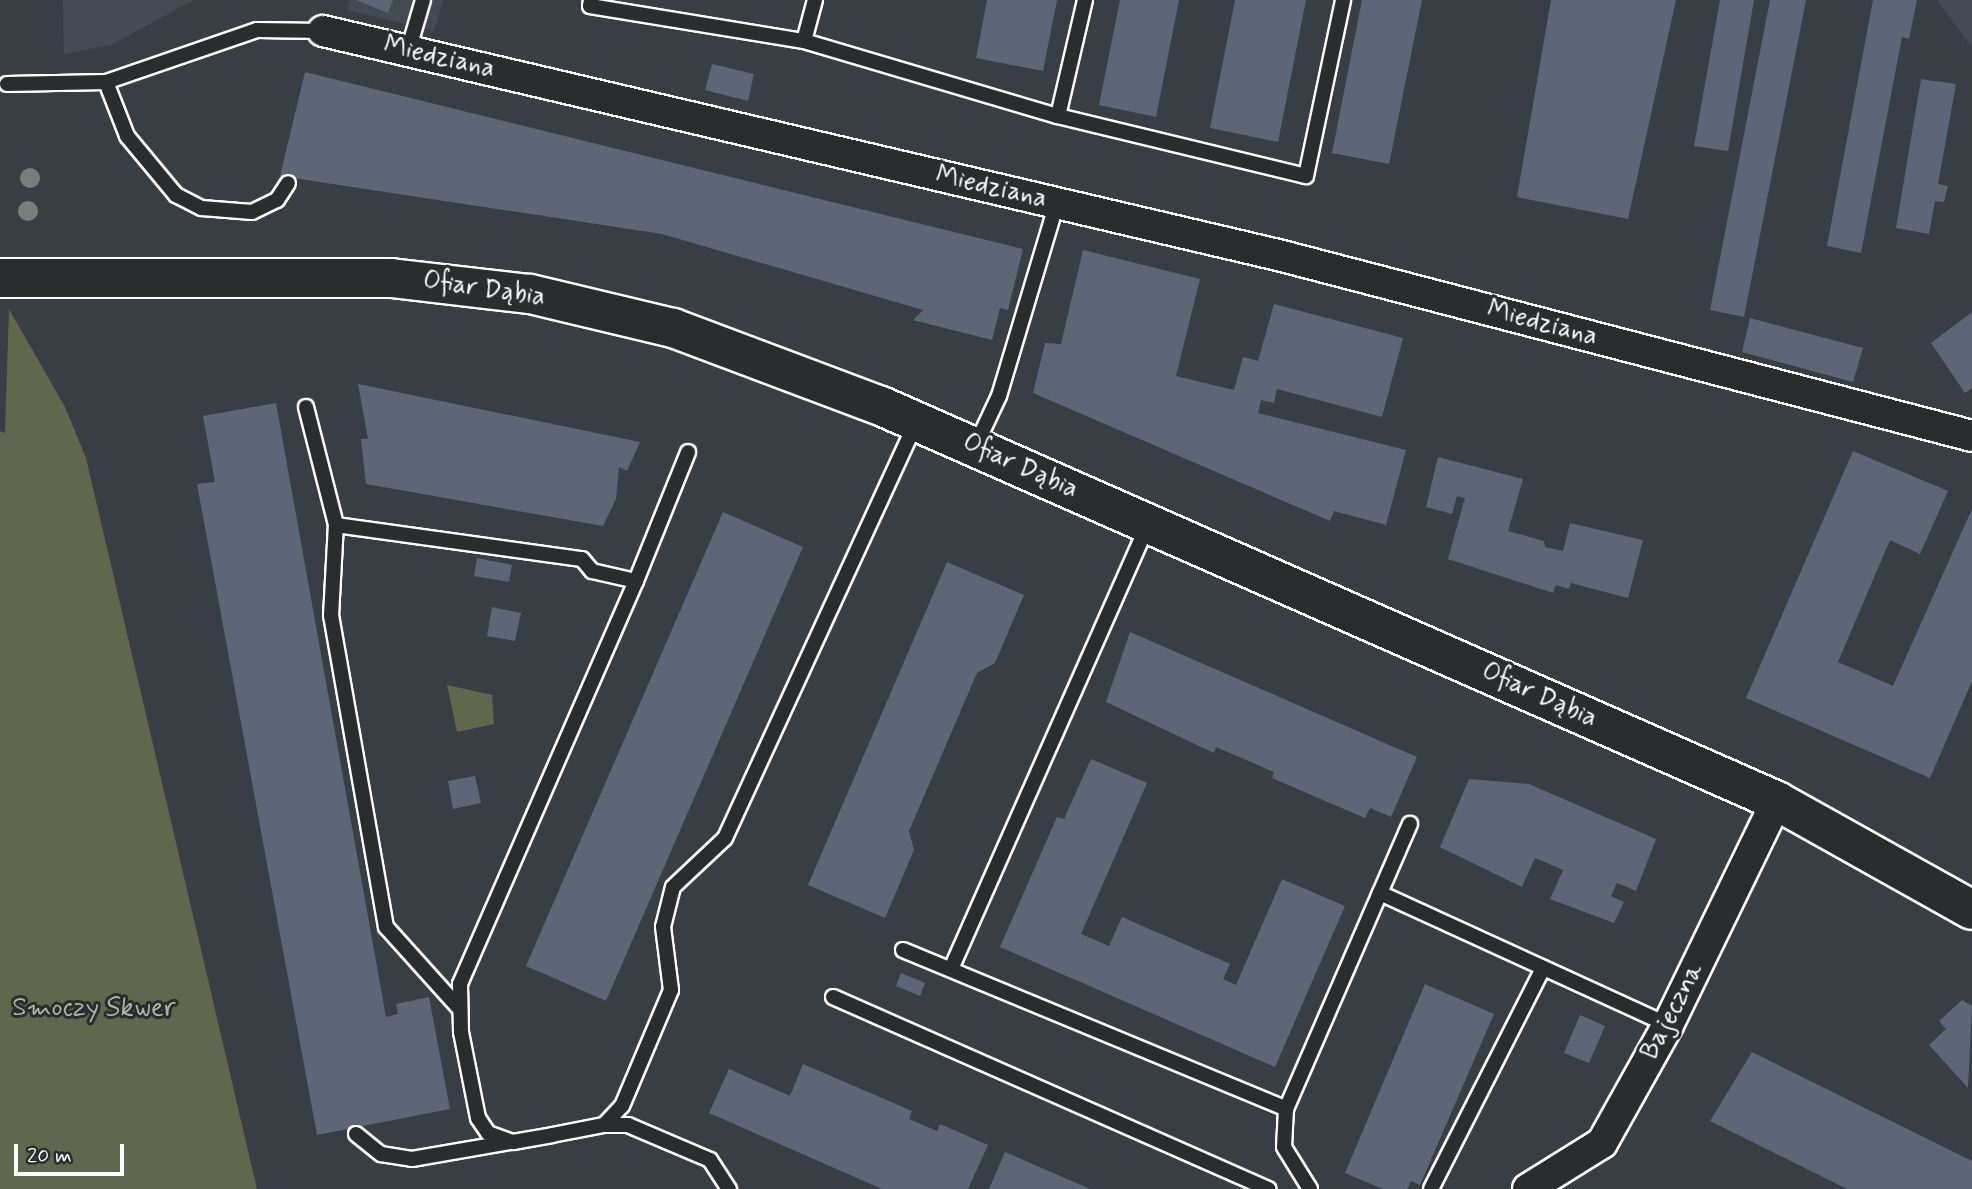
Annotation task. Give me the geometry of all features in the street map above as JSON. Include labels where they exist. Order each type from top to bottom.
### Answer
[{"type":"street","name":"Miedziana","points":[[323,31],[1057,203],[1972,436]]},
{"type":"street","name":"Ofiar Dąbia","points":[[0,278],[391,278],[530,294],[673,328],[917,422],[1777,801],[1972,911]]},
{"type":"street","name":"Bajeczna","points":[[1528,1189],[1602,1143],[1668,1025],[1777,801]]},
{"type":"lane","points":[[408,51],[423,0]]},
{"type":"lane","points":[[592,0],[590,6],[804,41],[1058,116],[1306,176],[1343,0]]},
{"type":"lane","points":[[804,41],[815,0]]},
{"type":"lane","points":[[1058,116],[1085,0]]},
{"type":"lane","name":"Miedziana","points":[[7,84],[106,82],[257,30],[323,31]]},
{"type":"lane","points":[[106,82],[127,136],[151,172],[176,195],[221,212],[266,208],[288,183]]},
{"type":"lane","points":[[975,447],[999,396],[1057,203]]},
{"type":"lane","points":[[306,408],[336,525],[331,616],[386,926],[459,1008]]},
{"type":"lane","points":[[604,1125],[622,1106],[671,990],[663,927],[673,887],[725,838],[917,422]]},
{"type":"lane","points":[[513,1142],[488,1133],[478,1118],[459,1008],[468,965],[636,581],[688,452]]},
{"type":"lane","points":[[951,969],[1148,524]]},
{"type":"lane","points":[[336,525],[582,559],[592,570],[636,581]]},
{"type":"lane","points":[[1310,1189],[1284,1147],[1286,1109],[1410,824]]},
{"type":"lane","points":[[1380,893],[1668,1025]]},
{"type":"lane","points":[[903,950],[1286,1109]]},
{"type":"lane","points":[[1431,1189],[1543,968]]},
{"type":"lane","points":[[833,997],[1269,1189]]},
{"type":"lane","points":[[356,1134],[382,1154],[412,1159],[604,1125],[628,1125],[710,1160],[729,1189]]},
{"type":"shaded area","points":[[63,0],[194,0],[111,45],[64,54]]},
{"type":"shaded area","points":[[350,0],[443,0],[434,31],[347,10]]},
{"type":"shaded area","points":[[1937,0],[1972,0],[1972,48]]},
{"type":"green space","name":"Smoczy Skwer","points":[[9,309],[65,407],[86,458],[257,1189],[0,1189],[0,431],[5,433]]},
{"type":"green space","points":[[447,685],[492,695],[494,724],[457,732]]},
{"type":"building","points":[[356,0],[393,0],[388,13]]},
{"type":"building","points":[[987,0],[1057,0],[1043,71],[976,58]]},
{"type":"building","points":[[1120,0],[1179,0],[1156,117],[1099,105]]},
{"type":"building","points":[[1235,0],[1306,0],[1278,142],[1210,128]]},
{"type":"building","points":[[1362,0],[1422,0],[1389,164],[1332,153]]},
{"type":"building","points":[[1551,0],[1676,0],[1628,219],[1517,197]]},
{"type":"building","points":[[1720,0],[1754,0],[1728,151],[1694,146]]},
{"type":"building","points":[[1770,0],[1806,0],[1744,317],[1710,310]]},
{"type":"building","points":[[1873,0],[1917,0],[1909,39],[1902,37],[1861,253],[1827,246]]},
{"type":"building","points":[[712,64],[754,74],[748,101],[705,90]]},
{"type":"building","points":[[305,72],[1023,249],[1008,310],[1000,308],[992,340],[913,320],[923,310],[662,234],[280,176]]},
{"type":"building","points":[[1921,79],[1956,84],[1938,184],[1948,186],[1944,202],[1935,201],[1929,234],[1896,228]]},
{"type":"building","points":[[1083,250],[1200,279],[1176,376],[1234,390],[1243,357],[1258,361],[1274,304],[1403,338],[1382,417],[1277,389],[1274,403],[1261,400],[1258,413],[1406,450],[1386,525],[1334,511],[1330,521],[1033,393],[1045,343],[1061,344]]},
{"type":"building","points":[[1972,312],[1972,388],[1965,393],[1931,343]]},
{"type":"building","points":[[1750,318],[1863,348],[1853,382],[1742,352]]},
{"type":"building","points":[[358,384],[640,442],[627,471],[619,467],[616,499],[603,526],[366,484],[361,439],[368,439]]},
{"type":"building","points":[[276,403],[386,1017],[398,1014],[396,1004],[429,997],[450,1109],[317,1135],[197,484],[215,482],[203,416]]},
{"type":"building","points":[[1853,451],[1948,491],[1920,554],[1890,540],[1838,662],[1893,686],[1972,509],[1972,681],[1930,778],[1746,698]]},
{"type":"building","points":[[1438,457],[1523,479],[1508,531],[1544,541],[1545,547],[1563,551],[1570,523],[1643,540],[1628,598],[1571,583],[1569,589],[1556,585],[1553,593],[1448,559],[1465,498],[1457,496],[1452,514],[1426,507]]},
{"type":"building","points":[[723,512],[803,547],[606,1001],[526,966]]},
{"type":"building","points":[[477,558],[512,565],[509,582],[474,576]]},
{"type":"building","points":[[947,562],[1024,595],[995,663],[977,673],[909,831],[914,850],[885,918],[808,885]]},
{"type":"building","points":[[492,607],[521,613],[515,641],[487,636]]},
{"type":"building","points":[[1130,632],[1417,757],[1391,817],[1370,808],[1365,818],[1272,778],[1274,772],[1216,747],[1214,753],[1106,702]]},
{"type":"building","points":[[1091,759],[1147,783],[1081,934],[1109,946],[1122,917],[1230,964],[1223,979],[1236,985],[1282,879],[1345,906],[1275,1067],[1000,947],[1057,817],[1064,819]]},
{"type":"building","points":[[475,776],[481,803],[453,809],[448,781]]},
{"type":"building","points":[[1469,779],[1529,784],[1656,839],[1636,891],[1617,883],[1611,896],[1624,902],[1614,923],[1550,899],[1563,870],[1535,858],[1522,887],[1440,847]]},
{"type":"building","points":[[901,973],[925,983],[920,996],[896,986]]},
{"type":"building","points":[[1425,984],[1494,1014],[1420,1185],[1411,1181],[1407,1189],[1383,1189],[1345,1173]]},
{"type":"building","points":[[1962,1000],[1972,1006],[1968,1088],[1929,1045],[1946,1029],[1939,1021]]},
{"type":"building","points":[[1580,1015],[1605,1026],[1589,1063],[1564,1053]]},
{"type":"building","points":[[1752,1052],[1972,1161],[1972,1189],[1847,1189],[1710,1121]]},
{"type":"building","points":[[803,1064],[912,1111],[909,1119],[937,1131],[940,1124],[988,1145],[968,1189],[882,1189],[709,1113],[729,1069],[790,1096]]},
{"type":"building","points":[[1005,1152],[1090,1189],[989,1189]]}]
